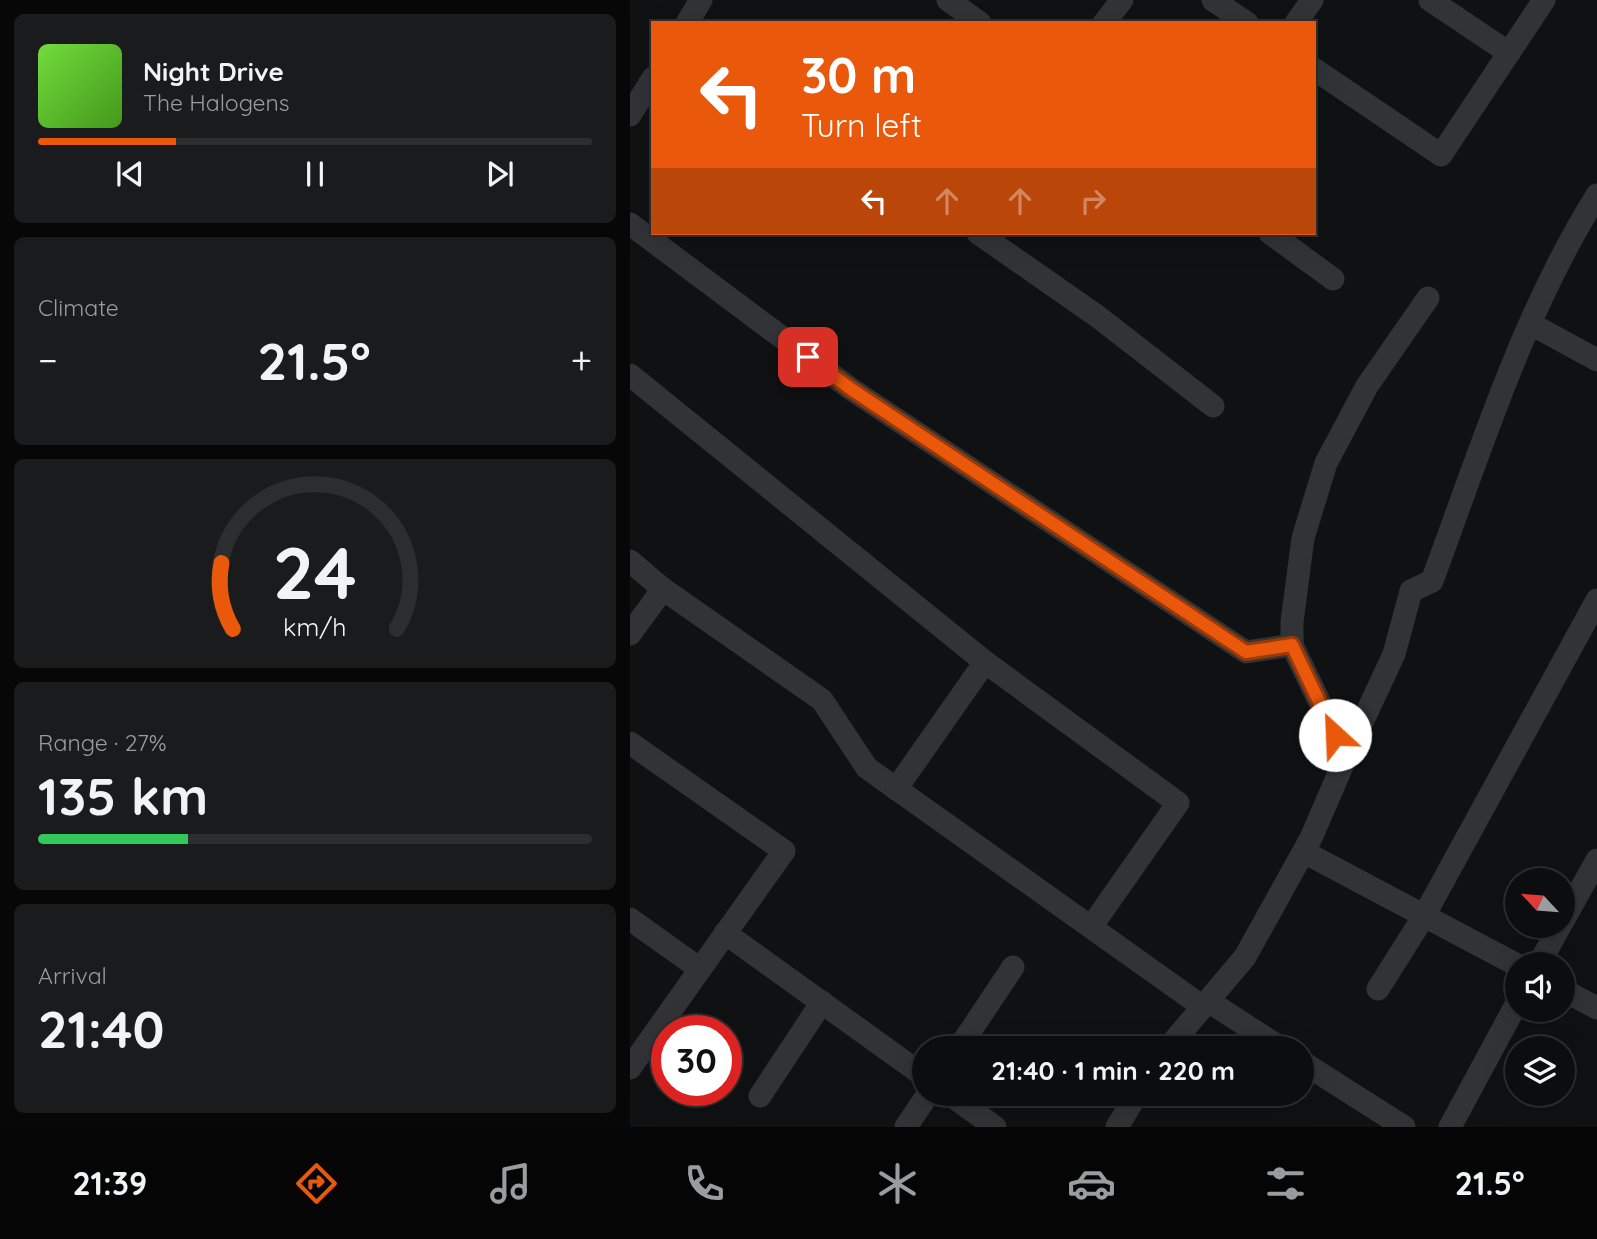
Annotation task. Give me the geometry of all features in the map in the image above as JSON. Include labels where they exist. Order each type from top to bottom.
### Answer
[{"type":"street","points":[[688,21],[701,0]]},
{"type":"street","points":[[948,0],[977,21]]},
{"type":"street","points":[[1106,21],[1122,0]]},
{"type":"street","points":[[1213,0],[1244,21]]},
{"type":"street","points":[[1297,21],[1312,0]]},
{"type":"street","points":[[1430,0],[1509,53]]},
{"type":"street","points":[[1316,70],[1441,155],[1544,0]]},
{"type":"street","points":[[630,115],[651,81]]},
{"type":"street","points":[[1178,1036],[1245,957],[1304,852],[1394,654],[1411,591],[1432,581],[1500,394],[1573,233],[1597,195]]},
{"type":"street","points":[[630,224],[651,234]]},
{"type":"street","points":[[981,235],[1097,316],[1213,406]]},
{"type":"street","points":[[1273,235],[1333,279]]},
{"type":"street","points":[[663,239],[851,389],[1246,652],[1292,645]]},
{"type":"street","points":[[1346,757],[1292,645],[1292,622],[1303,538],[1326,463],[1367,386],[1428,298]]},
{"type":"street","points":[[1531,324],[1597,360]]},
{"type":"street","points":[[630,375],[985,662],[1178,803],[1091,927]]},
{"type":"street","points":[[630,561],[663,589],[822,700],[867,768],[1091,927],[1205,1004],[1260,1036]]},
{"type":"street","points":[[630,634],[663,589]]},
{"type":"street","points":[[1378,989],[1424,916],[1597,600]]},
{"type":"street","points":[[897,789],[985,662]]},
{"type":"street","points":[[630,743],[784,851],[630,1068]]},
{"type":"street","points":[[1304,852],[1505,959]]},
{"type":"street","points":[[1575,900],[1597,860]]},
{"type":"street","points":[[630,919],[700,969]]},
{"type":"street","points":[[725,933],[912,1067]]},
{"type":"street","points":[[967,1036],[1013,967]]},
{"type":"street","points":[[1575,996],[1597,1008]]},
{"type":"street","points":[[760,1096],[822,1002]]},
{"type":"street","points":[[1450,1127],[1507,1022]]},
{"type":"street","points":[[1314,1070],[1404,1127]]},
{"type":"street","points":[[906,1127],[920,1106]]},
{"type":"street","points":[[966,1106],[995,1127]]},
{"type":"street","points":[[1118,1127],[1130,1106]]},
{"type":"route","points":[[808,357],[851,389],[1246,652],[1292,645],[1335,735]]}]
